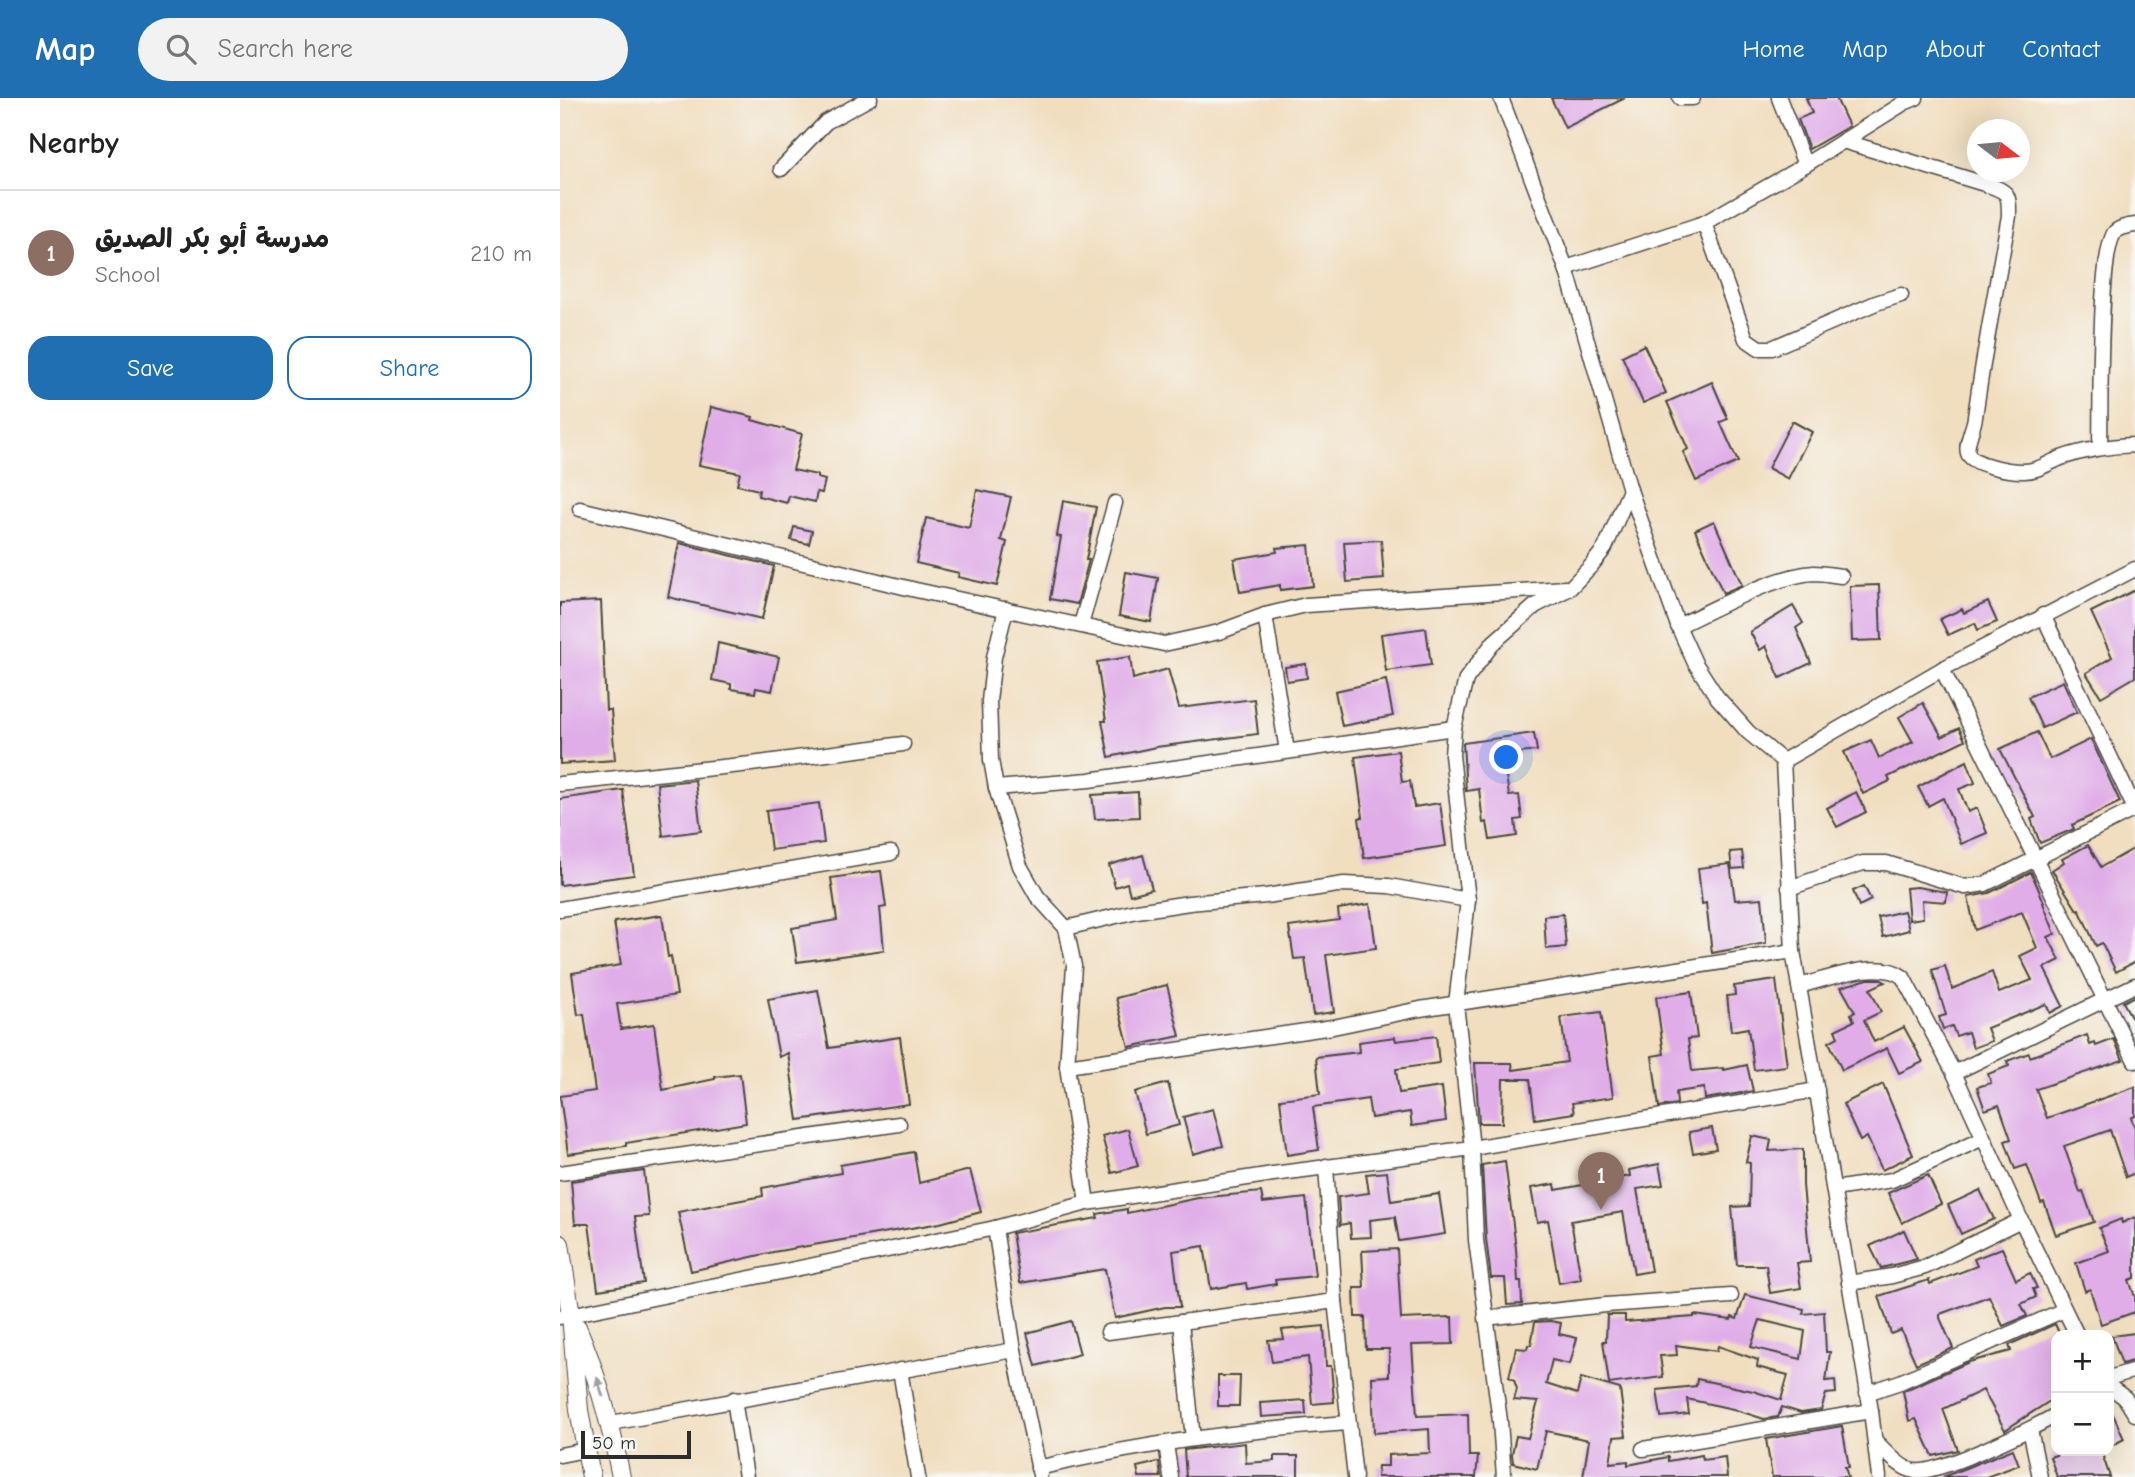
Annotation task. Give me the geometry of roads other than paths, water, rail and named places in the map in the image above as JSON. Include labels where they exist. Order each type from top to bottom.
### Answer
[{"type":"street","points":[[781,169],[826,122],[870,98]]},
{"type":"street","points":[[1501,98],[1566,268],[1630,490],[1678,626],[1695,663],[1717,697],[1748,732],[1783,761],[1793,951],[1871,1411],[1879,1477]]},
{"type":"street","points":[[1680,98],[1693,98]]},
{"type":"street","points":[[1779,98],[1805,165]]},
{"type":"street","points":[[1566,268],[1704,223],[1805,165],[1907,100]]},
{"type":"street","points":[[1843,141],[1988,185],[2005,191],[2009,198],[2009,216],[1979,381],[1975,419],[1967,450],[1969,457],[1983,465],[2033,471],[2059,458],[2100,447],[2135,445]]},
{"type":"street","points":[[1704,223],[1746,339],[1759,348],[1772,348],[1853,312],[1901,295]]},
{"type":"street","points":[[2100,447],[2101,341],[2107,256],[2113,235],[2118,230],[2135,225]]},
{"type":"street","points":[[1504,1477],[1500,1421],[1476,1240],[1472,1148],[1455,1004],[1468,900],[1452,755],[1454,728],[1466,679],[1494,642],[1535,606],[1570,588],[1591,566],[1605,548],[1630,490]]},
{"type":"street","points":[[1081,625],[1115,503]]},
{"type":"street","points":[[580,509],[1006,610],[1164,644],[1219,632],[1265,615],[1306,605],[1570,588]]},
{"type":"street","points":[[1783,761],[1941,669],[2135,569]]},
{"type":"street","points":[[1678,626],[1762,588],[1791,578],[1814,573],[1841,576]]},
{"type":"street","points":[[1006,610],[994,657],[989,701],[991,760],[996,788],[1020,866],[1037,896],[1066,929],[1074,966],[1067,1066],[1087,1203]]},
{"type":"street","points":[[1265,615],[1287,751]]},
{"type":"street","points":[[1789,888],[1863,863],[1886,863],[1965,887],[1985,884],[2135,809],[2043,615]]},
{"type":"street","points":[[1941,669],[2135,1061]]},
{"type":"street","points":[[996,788],[1089,780],[1454,728]]},
{"type":"street","points":[[560,785],[903,744]]},
{"type":"street","points":[[560,909],[891,853]]},
{"type":"street","points":[[1066,929],[1137,911],[1189,903],[1266,897],[1344,884],[1389,886],[1468,900]]},
{"type":"street","points":[[1067,1066],[1333,1027],[1455,1004],[1793,951]]},
{"type":"street","points":[[1800,986],[1881,968],[1896,971],[1903,977],[1954,1073],[2074,1330]]},
{"type":"street","points":[[1954,1073],[2135,985]]},
{"type":"street","points":[[566,1316],[995,1228],[1087,1203],[1326,1166],[1472,1148],[1817,1090]]},
{"type":"street","points":[[560,1173],[899,1124]]},
{"type":"street","points":[[1834,1189],[1892,1180],[1983,1138]]},
{"type":"street","points":[[1326,1166],[1335,1301],[1354,1477]]},
{"type":"street","points":[[1849,1283],[1925,1267],[2021,1220]]},
{"type":"street","points":[[995,1228],[1014,1350],[1039,1473],[1106,1452],[1280,1427],[1348,1423]]},
{"type":"street","points":[[560,1244],[566,1316],[591,1477]]},
{"type":"street","points":[[1485,1318],[1606,1305],[1731,1296]]},
{"type":"street","points":[[1108,1332],[1335,1301]]},
{"type":"street","points":[[1867,1393],[1900,1382],[2064,1310]]},
{"type":"street","points":[[566,1316],[592,1363],[611,1423],[621,1477]]},
{"type":"street","points":[[1181,1322],[1193,1439]]},
{"type":"street","points":[[611,1423],[1014,1350]]},
{"type":"street","points":[[900,1370],[918,1477]]},
{"type":"street","points":[[2114,1376],[2135,1370]]},
{"type":"street","points":[[2114,1390],[2125,1398],[2135,1414]]},
{"type":"street","points":[[734,1399],[746,1477]]},
{"type":"street","points":[[1643,1449],[1871,1411]]},
{"type":"street","points":[[1875,1441],[1905,1467],[1915,1471],[1948,1464],[2051,1418]]},
{"type":"street","points":[[2031,1429],[2040,1477]]},
{"type":"street","points":[[1875,1441],[1889,1477]]},
{"type":"street","points":[[1166,1444],[1171,1477]]},
{"type":"street","points":[[560,1455],[585,1450]]},
{"type":"place","name":"مدرسة أبو بكر الصديق","points":[[1601,1210]]}]
